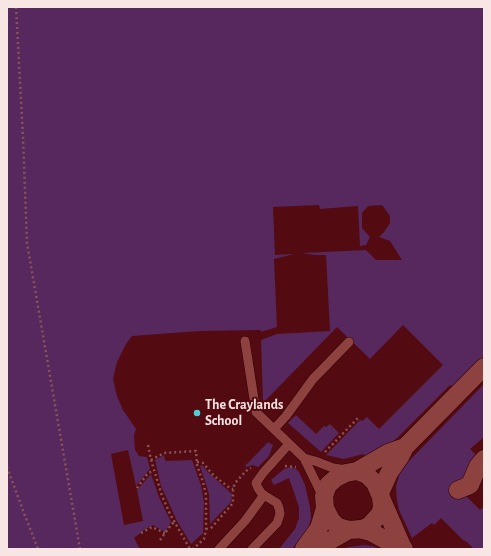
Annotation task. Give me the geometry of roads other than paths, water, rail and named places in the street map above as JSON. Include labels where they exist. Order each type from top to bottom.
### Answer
[{"type":"street","points":[[315,549],[354,530],[368,526],[377,518],[381,511],[381,496],[389,473],[400,457],[404,447],[484,367]]},
{"type":"street","points":[[304,549],[319,528],[326,488],[332,481],[346,473],[357,471],[388,453],[404,447]]},
{"type":"street","points":[[458,490],[470,484],[478,466],[484,459]]},
{"type":"street","points":[[357,471],[371,478],[376,483],[403,548]]},
{"type":"street","points":[[324,503],[334,523],[340,527],[371,532],[403,548]]},
{"type":"lane","points":[[244,341],[256,412],[304,458],[324,503]]},
{"type":"lane","points":[[274,429],[286,416],[313,379],[349,342]]},
{"type":"lane","points":[[252,549],[276,523],[279,517],[278,504],[264,495],[257,486],[257,482],[263,473],[290,444]]},
{"type":"lane","points":[[304,458],[333,468],[357,471]]},
{"type":"lane","points":[[219,549],[242,524],[264,495]]},
{"type":"place","name":"The Craylands School","points":[[197,413]]}]
